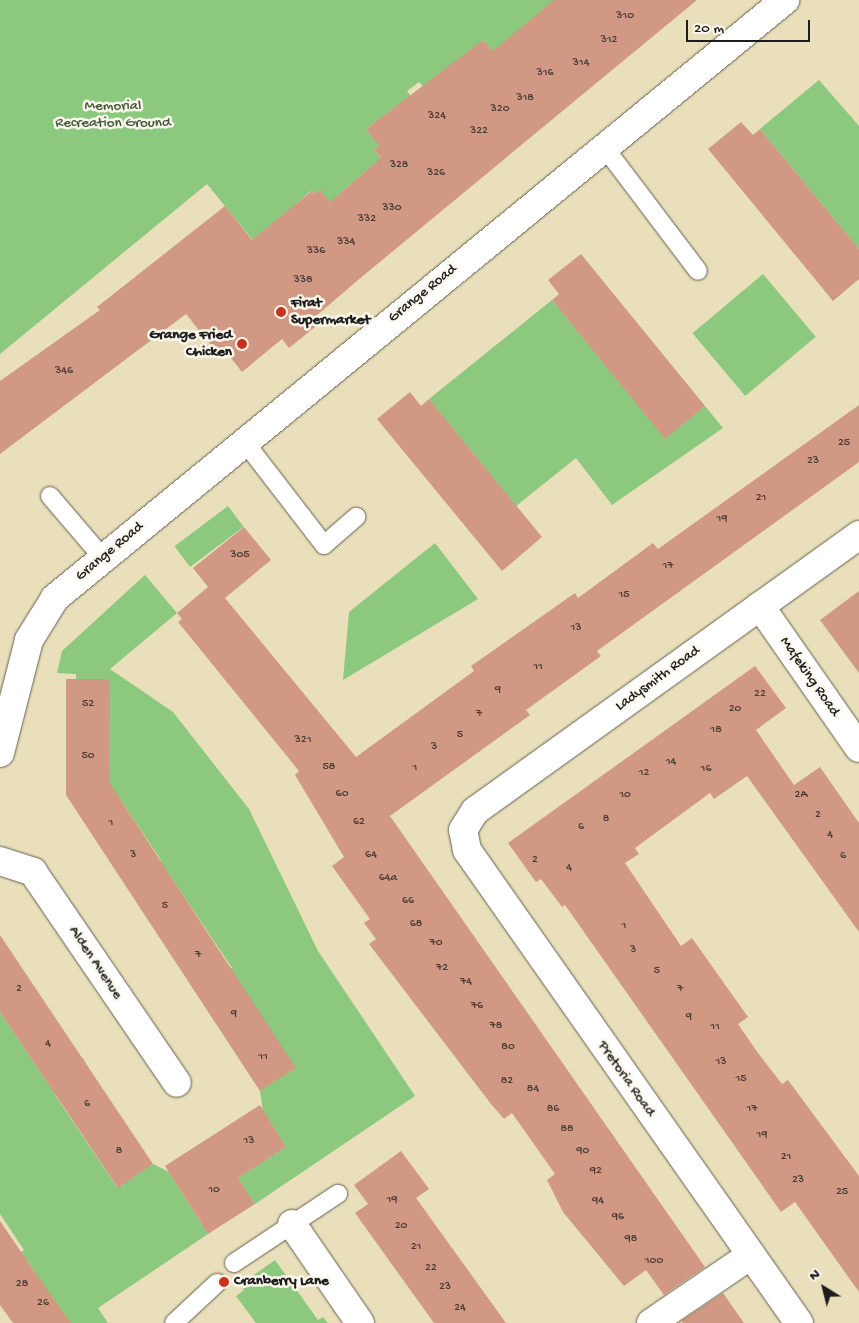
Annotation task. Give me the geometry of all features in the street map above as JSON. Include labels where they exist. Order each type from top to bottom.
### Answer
[{"type":"street","name":"Grange Road","points":[[0,753],[29,640],[55,598],[244,441],[785,0]]},
{"type":"street","name":"Ladysmith Road","points":[[463,830],[475,811],[859,534]]},
{"type":"street","name":"Mafeking Road","points":[[760,606],[859,748]]},
{"type":"street","name":"Pretoria Road","points":[[463,830],[467,850],[799,1323]]},
{"type":"street","name":"Alden Avenue","points":[[0,861],[33,872],[176,1083]]},
{"type":"street","points":[[292,1224],[360,1323]]},
{"type":"street","points":[[651,1323],[751,1255]]},
{"type":"lane","points":[[604,148],[698,271]]},
{"type":"lane","points":[[244,441],[324,545],[356,517]]},
{"type":"lane","points":[[50,496],[103,558]]},
{"type":"lane","points":[[234,1263],[338,1194]]},
{"type":"lane","points":[[174,1323],[217,1283]]},
{"type":"green space","name":"Memorial Recreation Ground","points":[[0,0],[572,0],[519,82],[483,40],[428,92],[419,82],[407,91],[447,141],[375,122],[366,129],[379,146],[374,150],[400,182],[366,171],[338,195],[356,217],[311,191],[296,204],[309,220],[265,255],[207,184],[0,354]]},
{"type":"green space","points":[[819,80],[859,126],[859,249],[760,129]]},
{"type":"green space","points":[[763,274],[816,337],[745,396],[693,333]]},
{"type":"green space","points":[[552,300],[665,438],[705,406],[723,428],[612,505],[576,458],[516,506],[429,399]]},
{"type":"green space","points":[[228,506],[244,527],[190,567],[174,546]]},
{"type":"green space","points":[[435,543],[478,599],[343,680],[349,612]]},
{"type":"green space","points":[[145,575],[177,613],[110,669],[173,712],[249,809],[318,951],[415,1096],[255,1204],[238,1178],[286,1147],[263,1111],[260,1091],[295,1068],[197,992],[232,968],[167,871],[126,884],[161,860],[118,796],[82,820],[76,674],[57,673],[62,651]]},
{"type":"green space","points":[[0,1012],[47,1082],[83,1058],[90,1071],[55,1095],[117,1187],[153,1164],[169,1172],[208,1234],[98,1308],[108,1323],[68,1323],[27,1260],[0,1267],[24,1250],[0,1214]]},
{"type":"green space","points":[[275,1260],[318,1320],[323,1317],[328,1323],[256,1323],[236,1296],[244,1290],[241,1284]]},
{"type":"building","points":[[554,0],[697,0],[358,280],[315,317],[320,323],[289,348],[282,339],[242,372],[224,349],[218,354],[186,314],[0,454],[0,381],[100,310],[97,307],[225,206],[252,240],[312,191],[315,194],[320,190],[330,202],[381,158],[374,150],[379,146],[366,129],[483,40],[493,51]]},
{"type":"building","points":[[741,122],[753,135],[760,129],[859,249],[859,279],[833,301],[708,149]]},
{"type":"building","points":[[581,254],[705,406],[665,439],[552,300],[559,294],[548,280]]},
{"type":"building","points":[[410,392],[421,406],[429,399],[542,537],[502,571],[377,419]]},
{"type":"building","points":[[859,405],[859,462],[597,651],[601,656],[526,710],[530,715],[390,816],[705,1267],[664,1295],[646,1270],[624,1286],[563,1212],[547,1180],[555,1174],[512,1113],[504,1119],[491,1104],[369,944],[376,939],[364,923],[370,919],[332,866],[344,857],[295,775],[299,771],[178,622],[182,619],[177,613],[208,587],[193,568],[244,527],[271,560],[225,598],[356,757],[474,671],[471,666],[575,593],[578,598],[653,543],[658,549]]},
{"type":"building","points":[[859,591],[859,673],[820,620]]},
{"type":"building","points":[[755,666],[786,708],[756,730],[794,785],[820,767],[859,823],[859,932],[747,776],[714,799],[710,793],[635,848],[639,854],[625,863],[681,946],[692,938],[748,1017],[738,1024],[758,1053],[782,1084],[788,1080],[859,1176],[859,1292],[795,1202],[781,1212],[565,905],[562,907],[541,879],[536,882],[508,843]]},
{"type":"building","points":[[66,679],[110,679],[109,782],[296,1068],[260,1091],[66,795]]},
{"type":"building","points":[[0,935],[153,1164],[118,1188],[0,1012]]},
{"type":"building","points":[[260,1105],[286,1147],[238,1178],[255,1204],[208,1234],[165,1166]]},
{"type":"building","points":[[401,1151],[429,1189],[416,1198],[506,1323],[434,1323],[355,1213],[368,1204],[354,1185]]},
{"type":"building","points":[[0,1221],[71,1323],[13,1323],[0,1305]]},
{"type":"building","points":[[723,1293],[744,1323],[683,1323],[681,1321]]},
{"type":"place","name":"Firat Supermarket","points":[[281,312]]},
{"type":"place","name":"Grange Fried Chicken","points":[[242,344]]},
{"type":"place","name":"Cranberry Lane","points":[[224,1282]]}]
